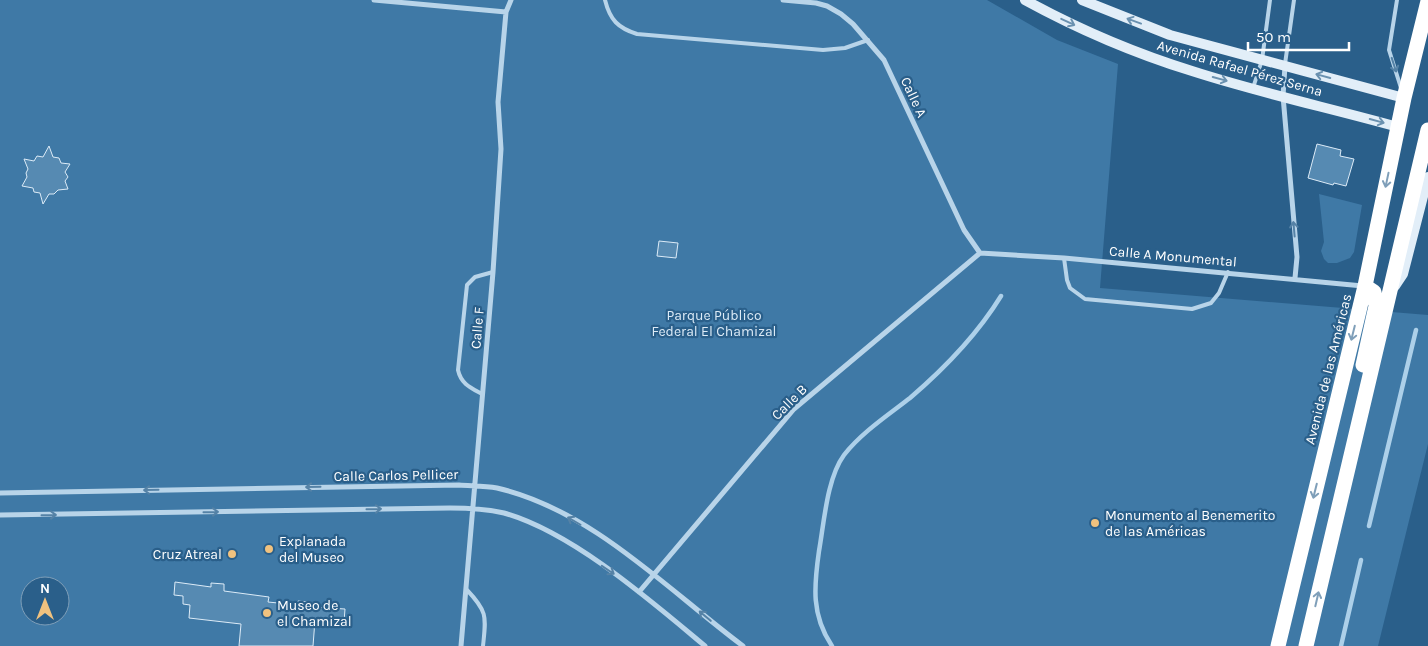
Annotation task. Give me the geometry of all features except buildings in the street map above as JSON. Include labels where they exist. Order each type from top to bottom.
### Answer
[{"type":"highway","name":"Avenida de las Américas","points":[[1278,646],[1364,286],[1404,98],[1427,2]]},
{"type":"highway","points":[[1306,646],[1428,130]]},
{"type":"highway","points":[[1353,446],[1359,381],[1376,306],[1374,292],[1364,286]]},
{"type":"main road","name":"Avenida Rafael Pérez Serna","points":[[1025,0],[1066,22],[1142,54],[1194,72],[1398,127]]},
{"type":"main road","name":"Avenida Rafael Pérez Serna","points":[[1082,0],[1170,35],[1404,98]]},
{"type":"main road","points":[[1391,290],[1403,274],[1428,178]]},
{"type":"street","points":[[374,0],[506,12],[511,0]]},
{"type":"street","name":"Calle A","points":[[783,0],[827,6],[853,24],[884,60],[964,230],[980,254]]},
{"type":"street","name":"Calle F","points":[[462,646],[493,272],[501,149],[498,102],[506,12]]},
{"type":"street","points":[[1285,66],[1283,96],[1297,257],[1295,278]]},
{"type":"street","name":"Calle A Monumental","points":[[980,254],[1064,258],[1295,278],[1364,286]]},
{"type":"street","name":"Calle B","points":[[639,592],[794,409],[980,254]]},
{"type":"street","name":"Calle Carlos Pellicer","points":[[0,493],[459,484],[499,489],[528,498],[598,535],[655,574],[743,646]]},
{"type":"street","points":[[0,515],[473,509],[506,514],[530,523],[570,544],[639,592],[705,646]]},
{"type":"lane","points":[[605,0],[612,20],[622,30],[637,34],[823,50],[845,48],[868,40]]},
{"type":"lane","points":[[1253,88],[1262,60],[1270,0]]},
{"type":"lane","points":[[1285,66],[1294,0]]},
{"type":"lane","points":[[1397,0],[1389,50],[1404,98]]},
{"type":"lane","points":[[1064,258],[1070,288],[1085,299],[1192,310],[1211,303],[1219,293],[1228,272]]},
{"type":"lane","points":[[482,394],[464,384],[458,370],[467,285],[476,277],[493,272]]},
{"type":"lane","points":[[467,590],[484,611],[486,620],[483,646]]},
{"type":"green space","name":"Parque Público Federal El Chamizal","points":[[0,0],[987,0],[1057,40],[1118,64],[1100,288],[1428,315],[1428,444],[1378,646],[0,646]]},
{"type":"green space","points":[[1319,194],[1362,205],[1354,252],[1350,258],[1337,263],[1328,263],[1321,251],[1324,242]]},
{"type":"waterway","points":[[832,646],[820,623],[815,588],[827,501],[838,465],[858,439],[910,398],[948,363],[971,338],[1001,296]]},
{"type":"waterway","points":[[1369,526],[1416,330]]},
{"type":"waterway","points":[[1341,646],[1361,560]]},
{"type":"place","name":"Monumento al Benemerito de las Américas","points":[[1095,523]]},
{"type":"place","name":"Explanada del Museo","points":[[269,549]]},
{"type":"place","name":"Cruz Atreal","points":[[232,554]]},
{"type":"place","name":"Museo de el Chamizal","points":[[267,613]]}]
